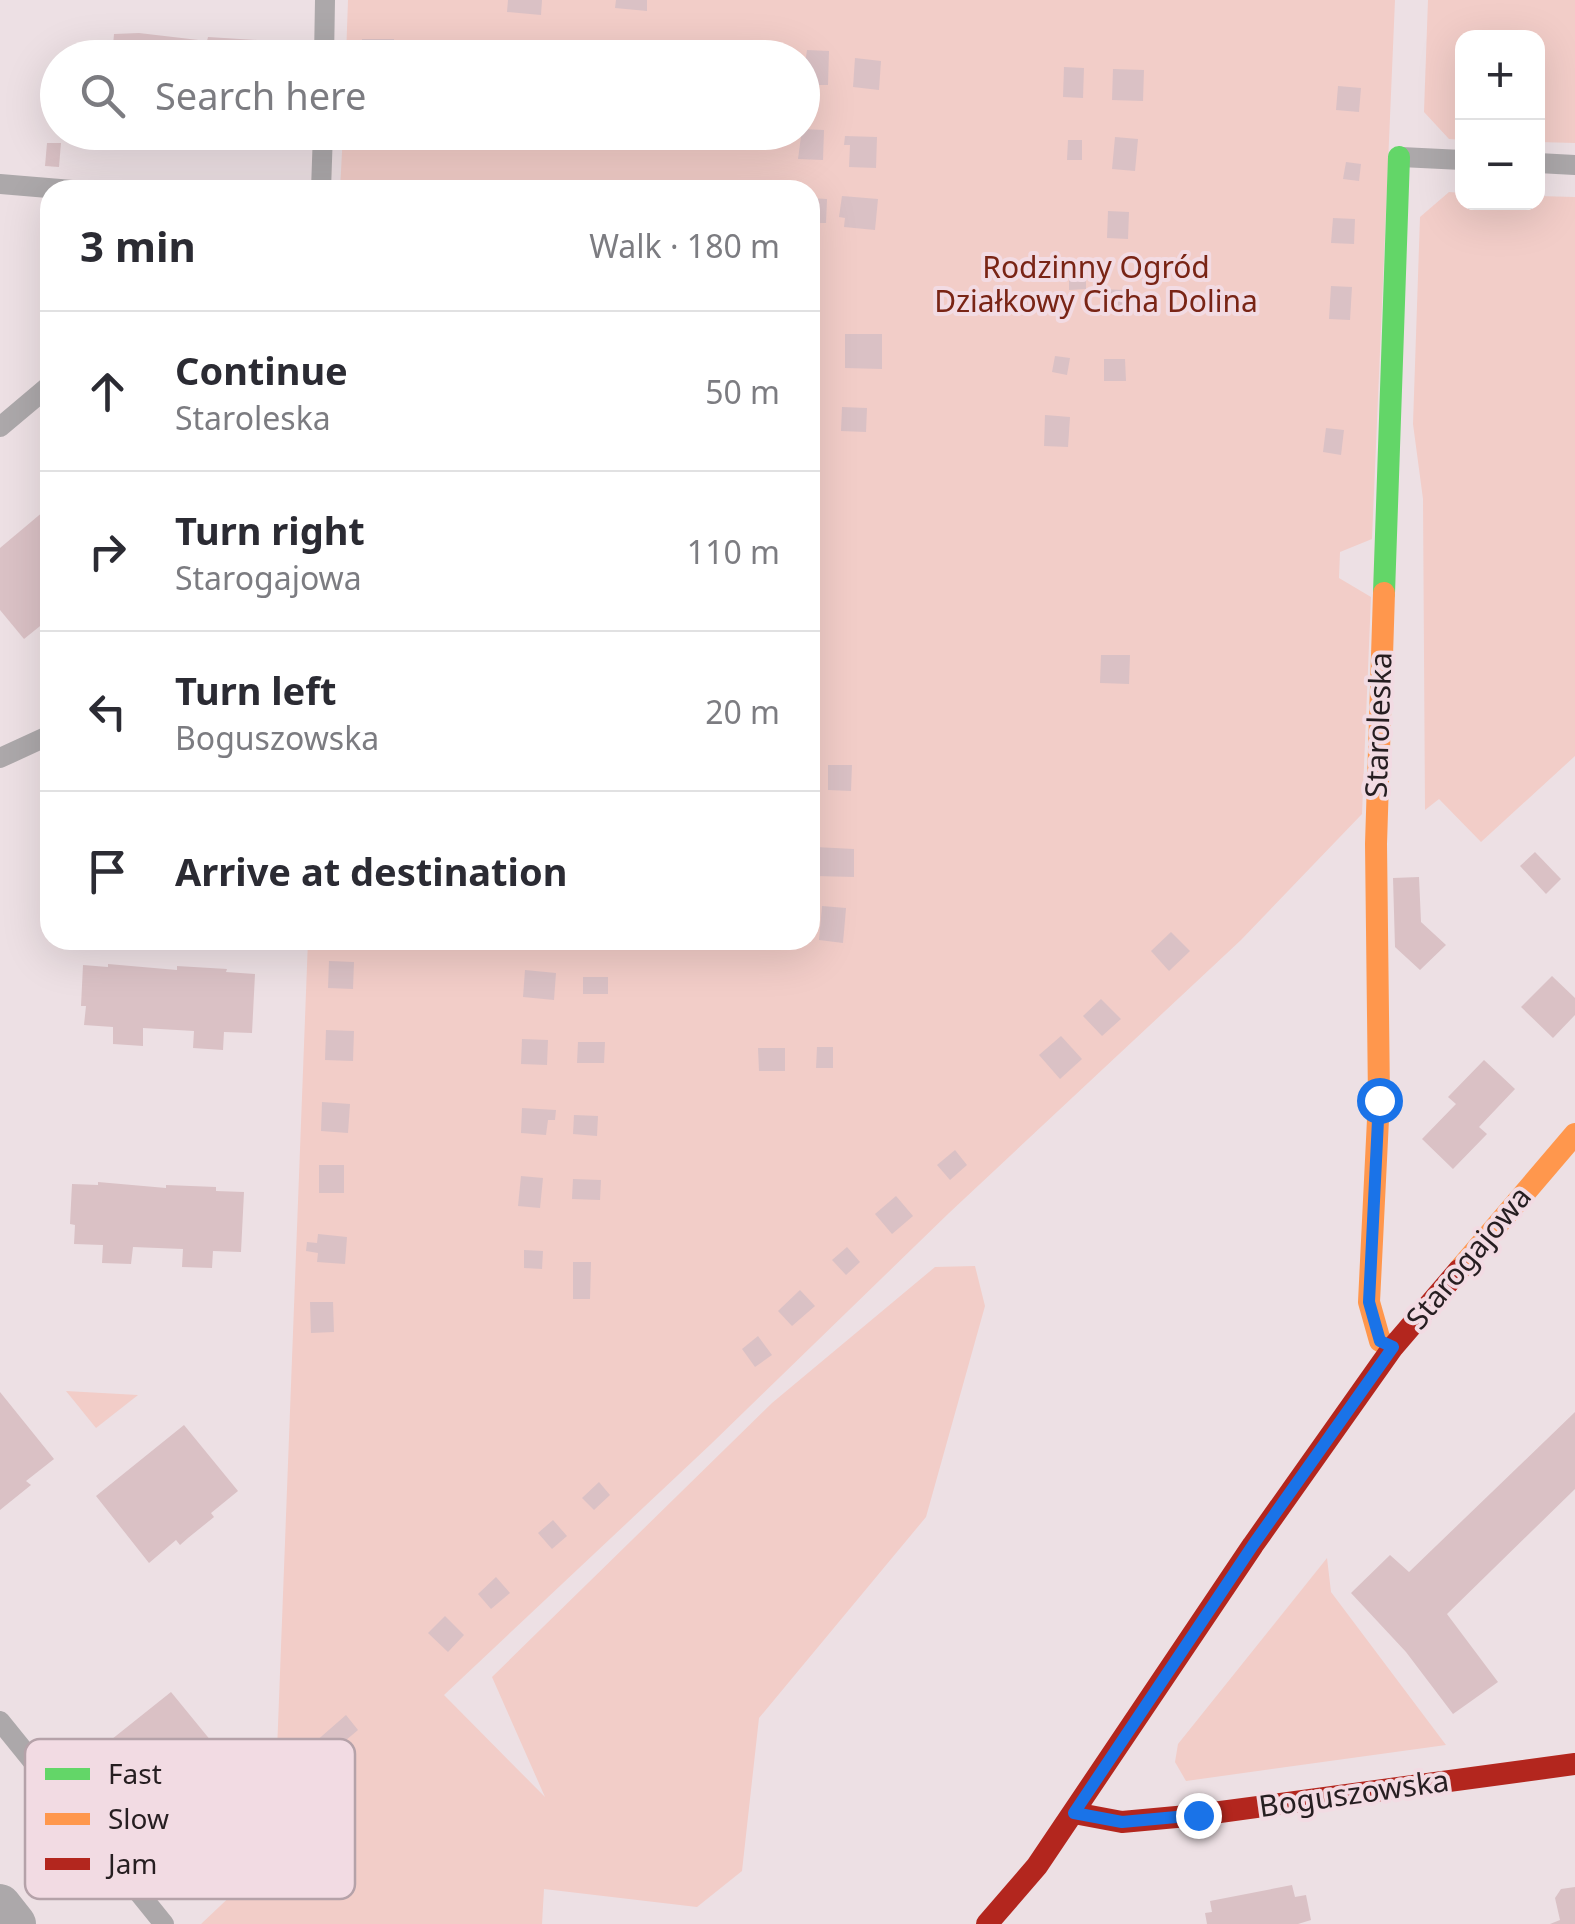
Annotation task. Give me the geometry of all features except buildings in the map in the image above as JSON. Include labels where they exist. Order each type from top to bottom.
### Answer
[{"type":"street","name":"Staroleska","points":[[1393,1347],[1380,1341],[1369,1302],[1379,1100],[1376,824],[1399,157]]},
{"type":"street","name":"Starogajowa","points":[[987,1924],[1037,1866],[1253,1545],[1393,1347],[1558,1163],[1575,1134]]},
{"type":"street","name":"Boguszowska","points":[[1074,1813],[1122,1822],[1198,1815],[1575,1764]]},
{"type":"street","points":[[0,1905],[15,1924]]},
{"type":"lane","points":[[325,40],[326,0]]},
{"type":"lane","points":[[322,180],[323,150]]},
{"type":"lane","name":"Staroleska","points":[[1399,157],[1455,160]]},
{"type":"lane","points":[[1545,163],[1575,165]]},
{"type":"lane","points":[[0,184],[40,187]]},
{"type":"lane","points":[[0,427],[40,393]]},
{"type":"lane","points":[[0,758],[40,740]]},
{"type":"lane","points":[[0,1721],[25,1752]]},
{"type":"lane","points":[[144,1899],[164,1924]]},
{"type":"green space","name":"Rodzinny Ogród Działkowy Cicha Dolina","points":[[348,0],[1395,0],[1372,539],[1340,552],[1339,578],[1371,597],[1362,814],[1241,940],[444,1695],[545,1797],[492,1677],[772,1403],[935,1267],[975,1266],[985,1306],[926,1517],[759,1718],[742,1871],[697,1907],[544,1889],[542,1924],[201,1924],[227,1899],[355,1899],[355,1739],[277,1739],[308,950],[820,950],[820,180],[341,180],[342,150],[820,150],[820,40],[347,40]]},
{"type":"green space","points":[[1428,0],[1575,0],[1575,143],[1545,142],[1545,30],[1455,30],[1455,139],[1449,139],[1424,112]]},
{"type":"green space","points":[[1449,192],[1455,192],[1455,210],[1545,210],[1545,196],[1575,197],[1575,756],[1481,842],[1439,799],[1425,810],[1423,499],[1413,424],[1420,217]]},
{"type":"green space","points":[[66,1391],[138,1395],[96,1428]]},
{"type":"green space","points":[[1327,1558],[1331,1592],[1446,1745],[1186,1781],[1175,1762],[1178,1744]]},
{"type":"traffic: fast","points":[[1384,593],[1399,157]]},
{"type":"traffic: slow","points":[[1384,593],[1376,844],[1379,1099],[1369,1302],[1380,1341],[1393,1347]]},
{"type":"traffic: slow","points":[[1459,1270],[1575,1134]]},
{"type":"traffic: jam","points":[[987,1924],[1037,1866],[1253,1545],[1393,1347],[1459,1270]]},
{"type":"traffic: jam","points":[[1074,1813],[1122,1822],[1198,1815],[1575,1764]]},
{"type":"route","points":[[1198,1815],[1122,1822],[1074,1813],[1253,1545],[1393,1347],[1380,1341],[1369,1302],[1379,1100]]}]
